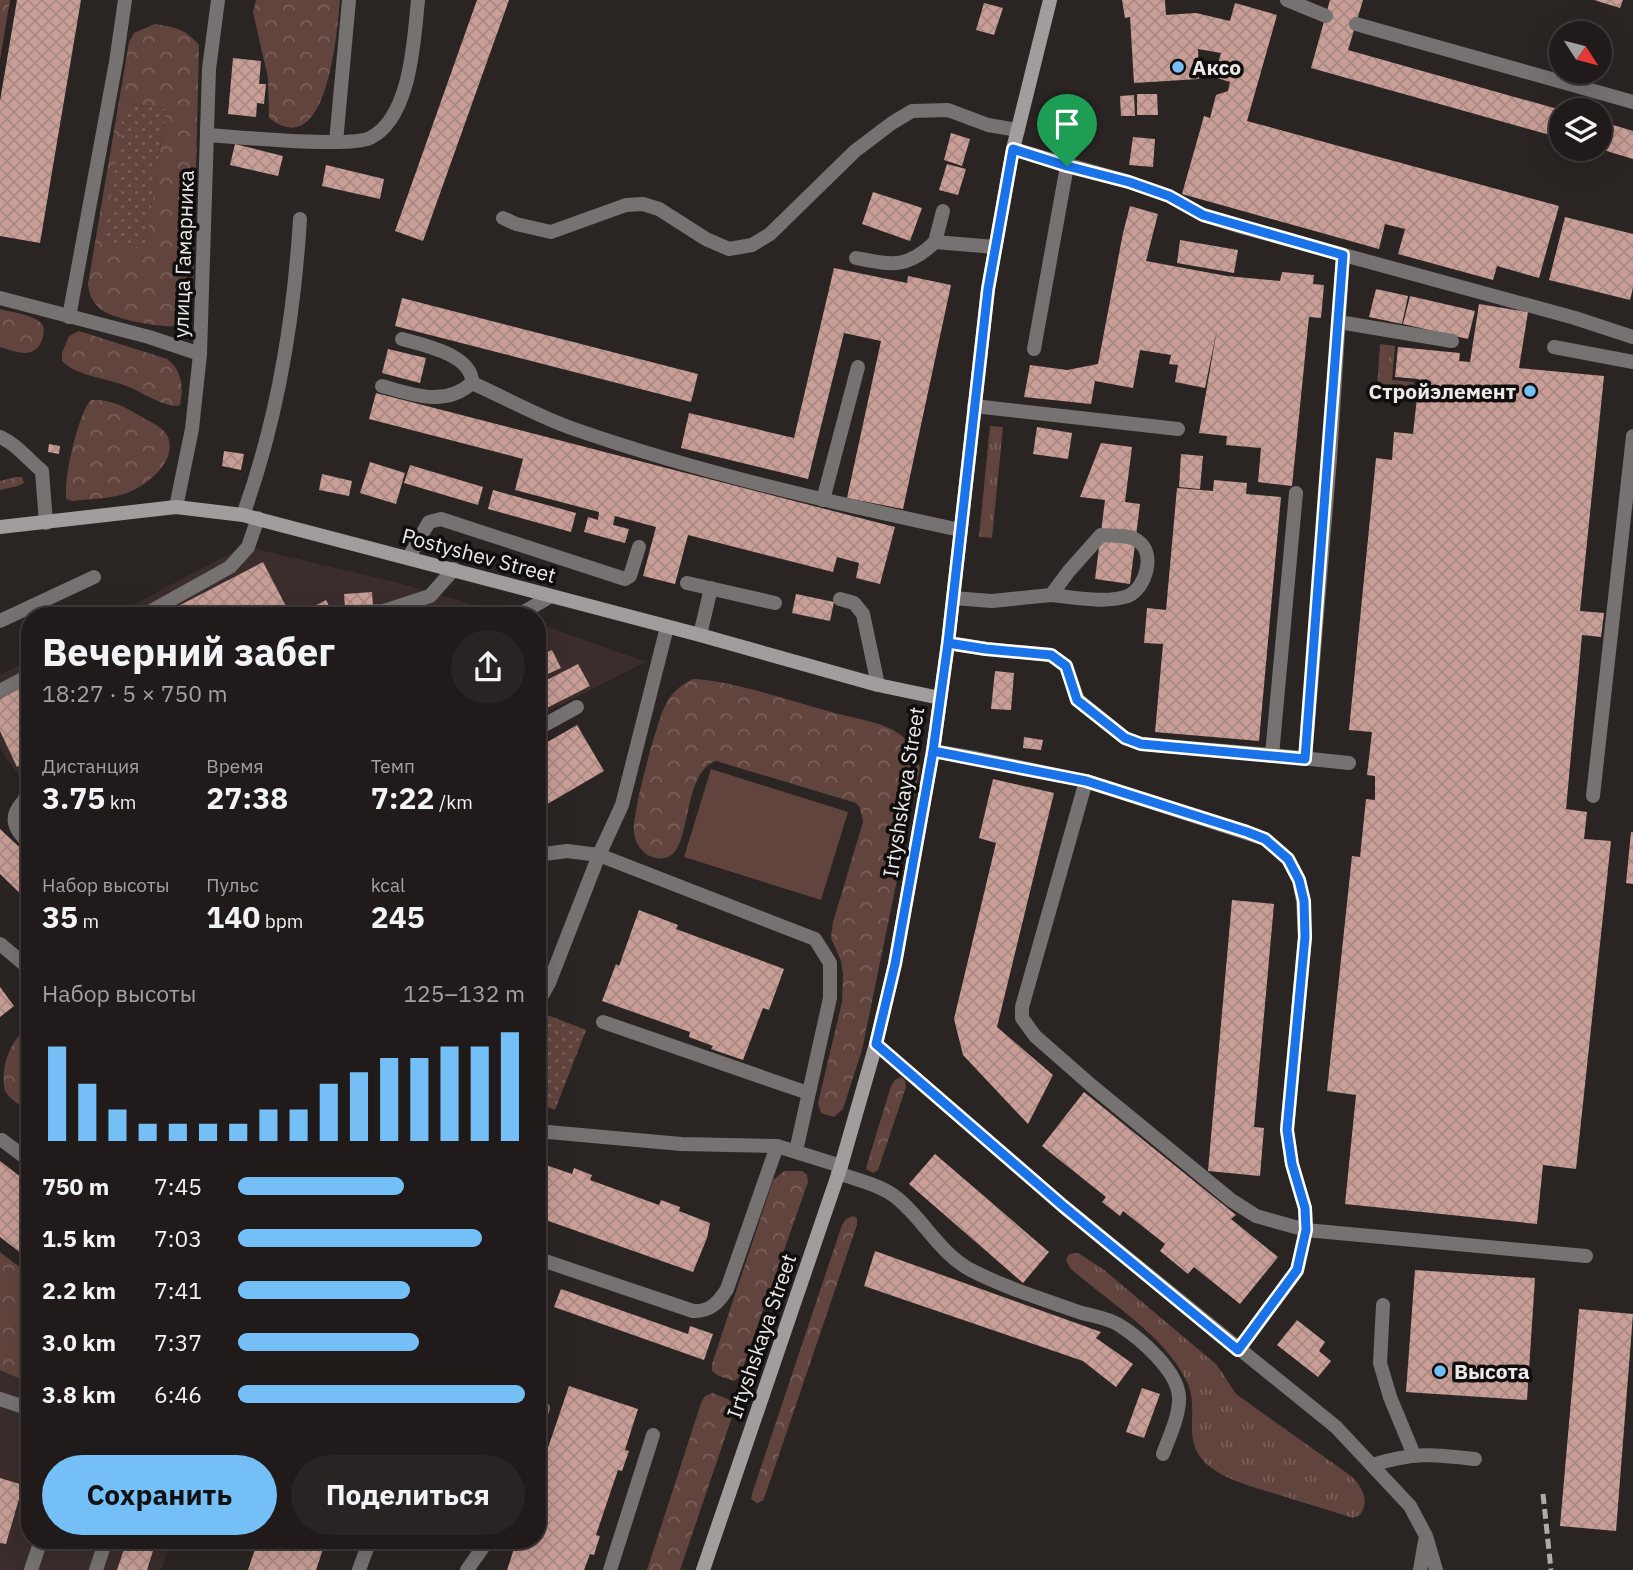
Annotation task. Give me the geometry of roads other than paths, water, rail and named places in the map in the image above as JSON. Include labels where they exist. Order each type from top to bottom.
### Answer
[{"type":"main road","name":"Irtyshskaya Street","points":[[703,1570],[839,1169],[876,1044],[895,964],[933,751],[948,643],[988,289],[1013,149],[1050,0]]},
{"type":"main road","name":"Postyshev Street","points":[[0,527],[176,507],[250,516],[878,685],[940,698]]},
{"type":"lane","points":[[69,317],[125,0]]},
{"type":"lane","name":"улица Гамарника","points":[[176,507],[192,429],[201,354],[209,69],[218,0]]},
{"type":"lane","points":[[336,142],[349,0]]},
{"type":"lane","points":[[208,135],[336,142],[369,139],[382,130],[394,114],[409,75],[418,0]]},
{"type":"lane","points":[[1287,0],[1326,16]]},
{"type":"lane","points":[[1356,24],[1633,103]]},
{"type":"lane","points":[[503,218],[516,224],[551,232],[626,205],[643,204],[659,209],[706,240],[729,249],[751,245],[770,234],[855,151],[912,111],[948,110],[988,125],[1018,130]]},
{"type":"lane","points":[[1013,149],[1129,182],[1159,193],[1203,215],[1575,318],[1633,337]]},
{"type":"lane","points":[[1034,349],[1067,166]]},
{"type":"lane","points":[[856,258],[892,265],[905,263],[923,254],[935,242],[943,212]]},
{"type":"lane","points":[[158,607],[230,567],[248,547],[256,482],[268,437],[295,284],[300,219]]},
{"type":"lane","points":[[935,242],[995,247]]},
{"type":"lane","points":[[1305,759],[1343,255]]},
{"type":"lane","points":[[0,298],[149,337],[201,354]]},
{"type":"lane","points":[[1339,322],[1452,341]]},
{"type":"lane","points":[[402,339],[432,347],[459,359],[471,372],[472,383]]},
{"type":"lane","points":[[1554,347],[1633,362]]},
{"type":"lane","points":[[823,500],[858,367]]},
{"type":"lane","points":[[382,386],[423,397],[444,398],[463,391],[472,383]]},
{"type":"lane","points":[[472,383],[572,428],[664,457],[823,500],[960,530]]},
{"type":"lane","points":[[974,406],[1178,429]]},
{"type":"lane","points":[[1593,796],[1633,436]]},
{"type":"lane","points":[[0,437],[21,450],[27,459],[42,471],[46,523]]},
{"type":"lane","points":[[1272,755],[1296,493]]},
{"type":"lane","points":[[409,557],[429,522],[441,519],[625,579],[631,576],[639,547]]},
{"type":"lane","points":[[953,598],[992,601],[1051,595],[1114,599],[1131,595],[1143,583],[1147,559],[1145,546],[1136,538],[1101,535],[1051,595]]},
{"type":"lane","points":[[396,607],[430,596],[454,569]]},
{"type":"lane","points":[[30,607],[94,577]]},
{"type":"lane","points":[[687,583],[775,603]]},
{"type":"lane","points":[[700,635],[711,588]]},
{"type":"lane","points":[[532,607],[551,596]]},
{"type":"lane","points":[[840,599],[854,603],[863,614],[878,685]]},
{"type":"lane","points":[[0,621],[21,611]]},
{"type":"lane","points":[[546,988],[622,805],[667,627]]},
{"type":"lane","points":[[948,643],[1051,655],[1066,666],[1077,700],[1125,738],[1141,744],[1349,763]]},
{"type":"lane","points":[[0,691],[21,680]]},
{"type":"lane","points":[[546,724],[577,707]]},
{"type":"lane","points":[[933,751],[1086,781],[1265,839],[1288,859],[1299,880],[1304,901],[1305,937],[1287,1130],[1292,1164],[1305,1208],[1306,1230],[1297,1270],[1238,1350]]},
{"type":"lane","points":[[1086,781],[1022,1007],[1022,1018],[1026,1025],[1092,1086],[1231,1200],[1256,1216],[1306,1230],[1586,1256]]},
{"type":"lane","points":[[21,809],[16,810],[14,819],[21,834]]},
{"type":"lane","points":[[546,854],[567,851],[599,855],[815,939],[831,963],[830,998],[796,1151]]},
{"type":"lane","points":[[0,944],[21,962]]},
{"type":"lane","points":[[603,1022],[808,1093]]},
{"type":"lane","points":[[876,1044],[1063,1206],[1336,1427],[1410,1506],[1426,1536],[1436,1570]]},
{"type":"lane","points":[[546,1132],[681,1144],[777,1146],[796,1151],[887,1191],[916,1215],[943,1248],[969,1269],[1013,1288],[1118,1324],[1142,1343],[1171,1373],[1179,1396],[1163,1454]]},
{"type":"lane","points":[[2,1140],[21,1154]]},
{"type":"lane","points":[[546,1260],[693,1311],[704,1311],[719,1302],[727,1289],[777,1146]]},
{"type":"lane","points":[[1383,1305],[1380,1363],[1390,1397],[1415,1455]]},
{"type":"lane","points":[[0,1398],[21,1406]]},
{"type":"lane","points":[[610,1570],[653,1435]]},
{"type":"lane","points":[[1372,1465],[1403,1456],[1428,1454],[1475,1459]]},
{"type":"lane","points":[[1420,1570],[1426,1536]]},
{"type":"lane","points":[[31,1570],[38,1549]]},
{"type":"lane","points":[[96,1570],[103,1549]]},
{"type":"lane","points":[[359,1570],[367,1549]]},
{"type":"lane","points":[[467,1570],[482,1549]]},
{"type":"railway","points":[[1543,1494],[1551,1570]]},
{"type":"place","name":"Аксо","points":[[1178,67]]},
{"type":"place","name":"Стройэлемент","points":[[1530,391]]},
{"type":"place","name":"Высота","points":[[1440,1371]]}]
